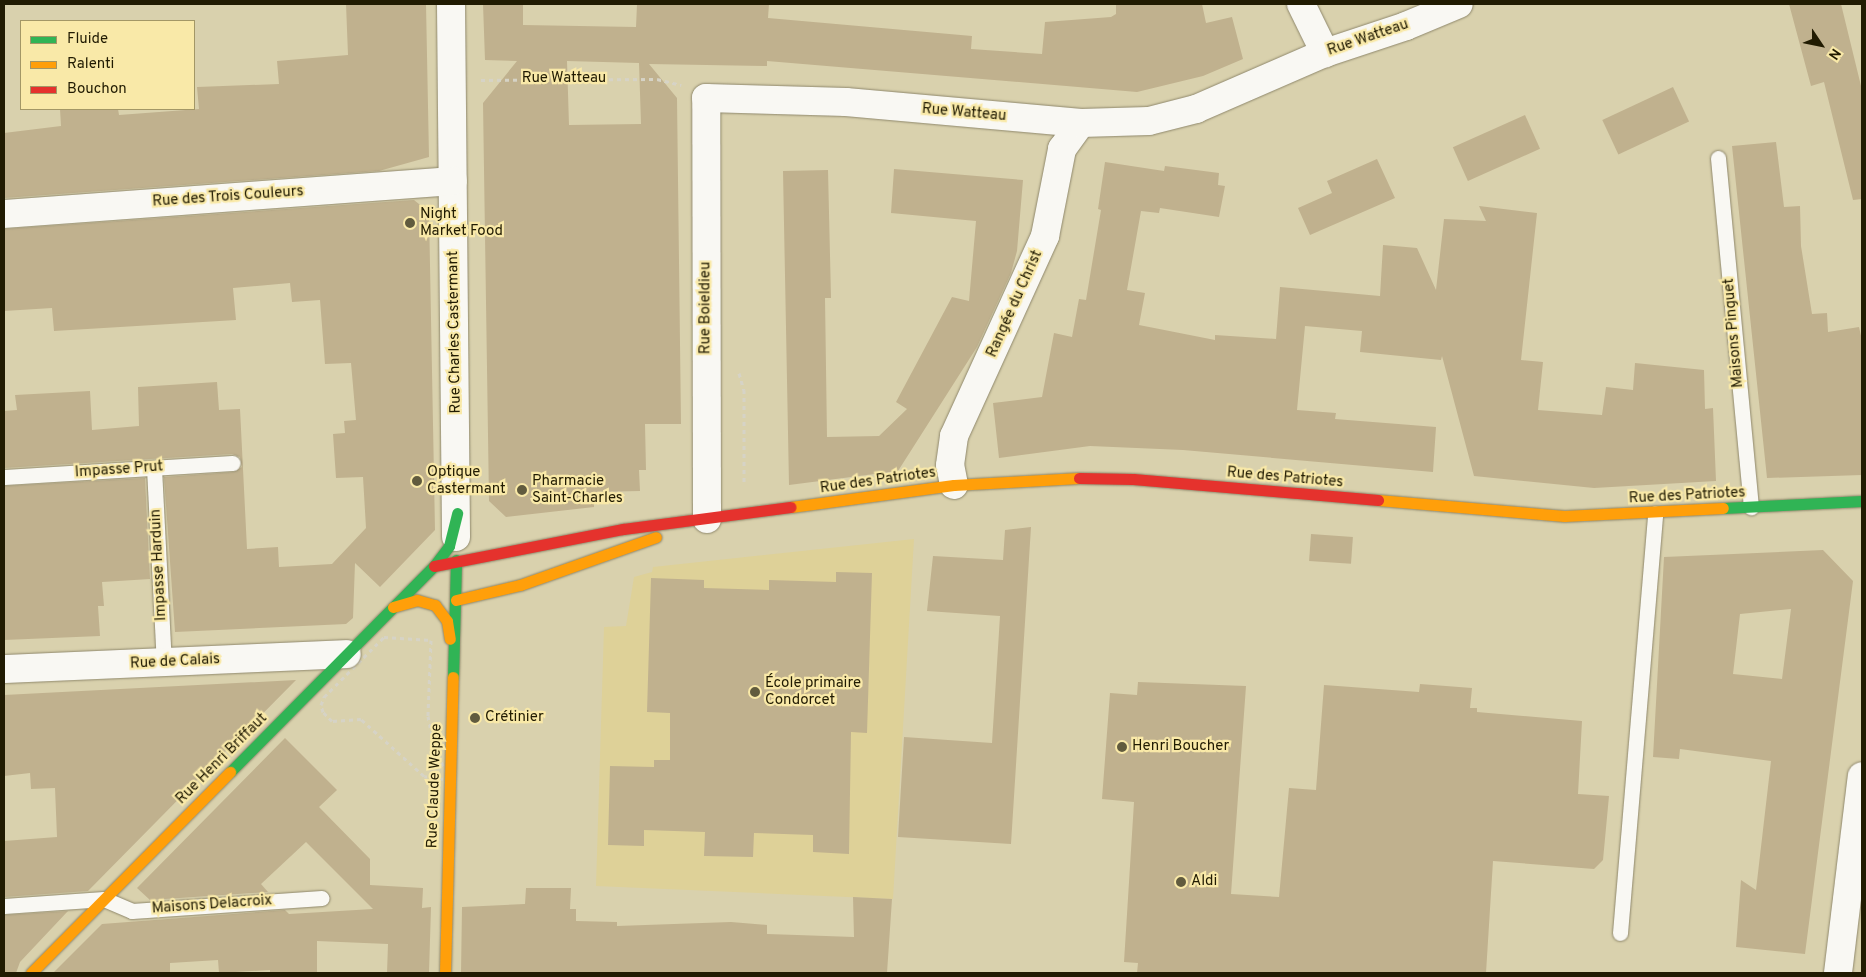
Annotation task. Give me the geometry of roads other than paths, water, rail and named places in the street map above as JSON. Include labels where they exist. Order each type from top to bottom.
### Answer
[{"type":"street","name":"Rue Charles Castermant","points":[[451,4],[457,513],[445,563],[456,600]]},
{"type":"street","points":[[1301,4],[1325,53]]},
{"type":"street","name":"Rue Watteau","points":[[706,98],[846,102],[1080,123],[1172,116],[1222,99],[1325,53],[1406,26],[1460,4]]},
{"type":"street","name":"Rue Boieldieu","points":[[706,98],[707,519]]},
{"type":"street","name":"Rangée du Christ","points":[[954,486],[950,465],[954,436],[1042,244],[1051,217],[1062,149],[1080,123]]},
{"type":"street","name":"Rue des Trois Couleurs","points":[[4,214],[453,181]]},
{"type":"street","name":"Rue des Patriotes","points":[[445,563],[623,529],[954,486],[1103,478],[1504,512],[1590,516],[1862,501]]},
{"type":"street","name":"Rue des Patriotes","points":[[456,600],[520,585],[707,519]]},
{"type":"street","name":"Rue Henri Briffaut","points":[[31,973],[393,607],[445,563]]},
{"type":"street","points":[[393,607],[417,600],[435,605],[447,621],[454,665]]},
{"type":"street","name":"Rue Claude Weppe","points":[[445,973],[456,600]]},
{"type":"street","name":"Rue de Calais","points":[[4,669],[347,654]]},
{"type":"street","points":[[1838,973],[1862,776]]},
{"type":"lane","name":"Maisons Pinguet","points":[[1718,158],[1751,507]]},
{"type":"lane","name":"Impasse Prut","points":[[4,477],[233,463]]},
{"type":"lane","name":"Impasse Harduin","points":[[154,468],[164,663]]},
{"type":"lane","points":[[1620,933],[1655,513]]},
{"type":"lane","name":"Maisons Delacroix","points":[[104,899],[132,911],[322,898]]},
{"type":"lane","points":[[4,906],[104,899]]},
{"type":"place","name":"Night Market Food","points":[[410,223]]},
{"type":"place","name":"Optique Castermant","points":[[417,481]]},
{"type":"place","name":"Pharmacie Saint-Charles","points":[[522,490]]},
{"type":"place","name":"École primaire Condorcet","points":[[755,692]]},
{"type":"place","name":"Crétinier","points":[[475,718]]},
{"type":"place","name":"Henri Boucher","points":[[1122,747]]},
{"type":"place","name":"Aldi","points":[[1181,882]]}]
